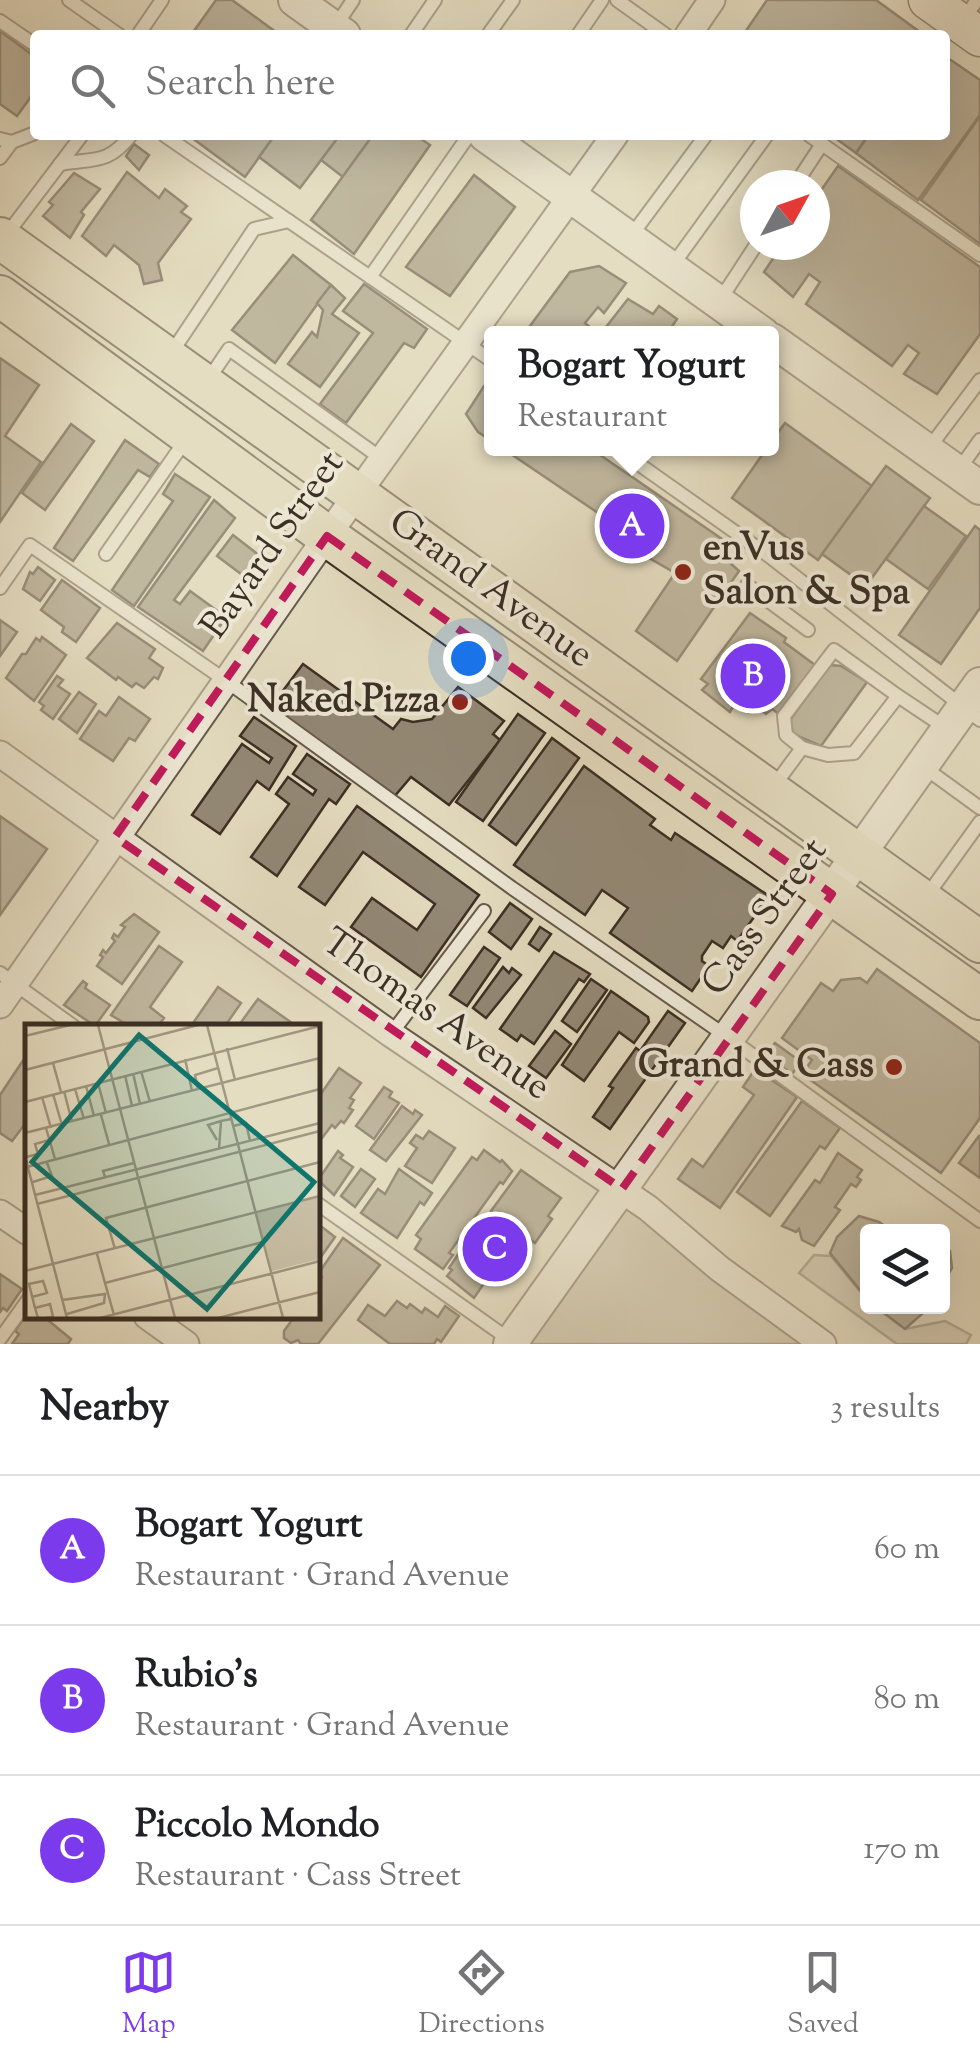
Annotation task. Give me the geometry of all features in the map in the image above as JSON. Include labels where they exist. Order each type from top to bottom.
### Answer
[{"type":"main road","points":[[928,0],[973,20]]},
{"type":"main road","name":"Grand Avenue","points":[[2,239],[980,942]]},
{"type":"main road","name":"Grand Avenue","points":[[0,296],[327,536],[980,999]]},
{"type":"street","points":[[294,0],[338,30]]},
{"type":"street","points":[[691,30],[712,0]]},
{"type":"street","points":[[499,140],[570,196],[753,326]]},
{"type":"street","name":"Bayard Street","points":[[5,987],[611,140]]},
{"type":"street","points":[[779,345],[968,480]]},
{"type":"street","name":"Cass Street","points":[[511,1343],[923,766],[968,711]]},
{"type":"street","name":"Thomas Avenue","points":[[0,754],[391,1034],[622,1189],[720,1269],[824,1344]]},
{"type":"street","points":[[0,1213],[25,1230]]},
{"type":"street","points":[[151,1319],[186,1344]]},
{"type":"lane","points":[[69,0],[112,30]]},
{"type":"lane","points":[[141,30],[162,0]]},
{"type":"lane","points":[[339,30],[353,0]]},
{"type":"lane","points":[[414,30],[435,0]]},
{"type":"lane","points":[[492,30],[513,0]]},
{"type":"lane","points":[[581,30],[602,0]]},
{"type":"lane","points":[[616,0],[659,30]]},
{"type":"lane","points":[[0,21],[30,42]]},
{"type":"lane","points":[[0,158],[6,140]]},
{"type":"lane","points":[[2,239],[78,140]]},
{"type":"lane","points":[[60,164],[91,163],[118,152],[126,140]]},
{"type":"lane","points":[[171,140],[484,355]]},
{"type":"lane","points":[[370,277],[466,140]]},
{"type":"lane","points":[[629,238],[702,140]]},
{"type":"lane","points":[[671,268],[764,140]]},
{"type":"lane","points":[[816,140],[980,254]]},
{"type":"lane","points":[[805,170],[822,144]]},
{"type":"lane","points":[[168,359],[254,229],[289,221]]},
{"type":"lane","points":[[719,302],[746,260]]},
{"type":"lane","points":[[205,385],[229,350],[382,459]]},
{"type":"lane","points":[[927,450],[980,380]]},
{"type":"lane","points":[[106,554],[190,435]]},
{"type":"lane","points":[[968,480],[980,440]]},
{"type":"lane","points":[[627,456],[769,556],[968,711]]},
{"type":"lane","points":[[0,588],[30,545],[980,1220]]},
{"type":"lane","points":[[747,585],[808,630]]},
{"type":"lane","points":[[898,696],[854,753],[828,755],[802,748],[786,735],[784,716],[834,650],[898,696],[968,711]]},
{"type":"lane","points":[[770,792],[802,748]]},
{"type":"lane","points":[[923,766],[980,808]]},
{"type":"lane","points":[[923,901],[980,822]]},
{"type":"lane","points":[[391,1034],[484,911]]},
{"type":"lane","points":[[5,987],[70,1024]]},
{"type":"lane","points":[[320,1205],[511,1343]]},
{"type":"lane","points":[[0,1339],[25,1304]]},
{"type":"highlighted area","points":[[327,536],[832,894],[622,1189],[115,837]]},
{"type":"shaded area","points":[[623,1202],[819,1344],[523,1344]]},
{"type":"shaded area","points":[[814,1255],[831,1256],[860,1291],[860,1314],[885,1314],[905,1329],[945,1321],[971,1335],[966,1344],[897,1344],[799,1273]]},
{"type":"building","points":[[216,0],[232,0],[273,30],[195,30]]},
{"type":"building","points":[[767,0],[876,0],[917,30],[746,30]]},
{"type":"building","points":[[0,31],[30,53],[30,98],[17,116],[0,104]]},
{"type":"building","points":[[950,59],[980,80],[980,115],[918,200],[856,153],[865,140],[950,140]]},
{"type":"building","points":[[980,116],[980,244],[921,200]]},
{"type":"building","points":[[195,140],[271,140],[245,177]]},
{"type":"building","points":[[271,140],[336,140],[300,188],[259,157]]},
{"type":"building","points":[[336,140],[369,140],[343,177],[321,160]]},
{"type":"building","points":[[369,140],[422,140],[430,145],[354,254],[311,220]]},
{"type":"building","points":[[838,140],[865,140],[856,153]]},
{"type":"building","points":[[134,144],[149,155],[139,170],[126,156]]},
{"type":"building","points":[[838,166],[980,267],[980,334],[937,394],[904,374],[919,353],[908,345],[892,366],[806,304],[820,282],[809,274],[793,297],[764,272],[772,260],[830,260],[830,177]]},
{"type":"building","points":[[127,172],[159,198],[165,189],[187,206],[181,212],[191,219],[158,263],[162,280],[144,284],[139,265],[114,245],[106,256],[82,236]]},
{"type":"building","points":[[74,173],[100,189],[81,212],[84,215],[70,238],[43,216],[53,205],[49,202]]},
{"type":"building","points":[[474,175],[515,207],[450,296],[406,267]]},
{"type":"building","points":[[293,255],[331,285],[275,363],[232,330]]},
{"type":"building","points":[[599,266],[626,283],[604,313],[598,307],[585,323],[588,326],[530,326],[570,272]]},
{"type":"building","points":[[364,284],[427,329],[414,348],[404,343],[346,423],[320,404],[373,333],[343,311]]},
{"type":"building","points":[[331,285],[345,298],[332,314],[359,333],[320,387],[288,364],[312,332],[317,337],[323,310],[317,303]]},
{"type":"building","points":[[628,299],[653,314],[659,306],[677,319],[672,326],[607,326]]},
{"type":"building","points":[[0,358],[39,385],[5,436],[41,462],[0,522]]},
{"type":"building","points":[[484,386],[484,436],[466,414]]},
{"type":"building","points":[[785,423],[872,486],[818,560],[732,498],[761,456],[779,456],[779,431]]},
{"type":"building","points":[[71,424],[94,441],[45,510],[22,493]]},
{"type":"building","points":[[125,440],[159,464],[150,477],[138,470],[73,561],[54,548]]},
{"type":"building","points":[[514,456],[602,456],[738,550],[729,562],[739,571],[677,661],[636,631],[675,573],[644,555],[635,538]]},
{"type":"building","points":[[886,466],[930,498],[866,586],[822,554]]},
{"type":"building","points":[[175,474],[210,497],[134,606],[112,590],[173,501],[163,494]]},
{"type":"building","points":[[214,500],[235,518],[174,600],[180,604],[190,591],[226,617],[203,651],[138,607]]},
{"type":"building","points":[[924,506],[966,536],[928,589],[886,559]]},
{"type":"building","points":[[975,526],[980,530],[980,608],[941,664],[899,635]]},
{"type":"building","points":[[233,535],[264,559],[249,580],[217,556]]},
{"type":"building","points":[[38,567],[55,580],[40,601],[23,589],[30,572],[33,574]]},
{"type":"building","points":[[62,580],[100,608],[76,642],[41,610]]},
{"type":"building","points":[[750,613],[815,665],[779,714],[772,709],[766,714],[752,703],[748,712],[735,703],[730,712],[702,690],[708,684],[701,679]]},
{"type":"building","points":[[0,620],[17,632],[0,656]]},
{"type":"building","points":[[117,623],[155,649],[149,658],[163,668],[158,679],[154,677],[144,688],[136,683],[132,687],[118,677],[116,680],[87,658]]},
{"type":"building","points":[[42,637],[66,655],[34,701],[6,678],[36,638],[40,641]]},
{"type":"building","points":[[303,664],[393,729],[401,719],[432,719],[458,687],[504,721],[493,734],[500,740],[449,805],[411,777],[393,798],[270,708]]},
{"type":"building","points":[[830,665],[841,666],[867,682],[821,746],[793,734],[790,720]]},
{"type":"building","points":[[57,676],[63,680],[58,686],[70,694],[53,719],[41,710],[44,706],[39,702]]},
{"type":"building","points":[[79,692],[96,704],[77,733],[59,719]]},
{"type":"building","points":[[119,697],[150,719],[135,741],[129,738],[113,761],[80,739],[99,711],[106,716]]},
{"type":"building","points":[[518,714],[545,733],[483,821],[456,802]]},
{"type":"building","points":[[254,717],[296,746],[269,790],[257,781],[220,834],[192,815],[242,744],[269,763],[272,758],[240,736]]},
{"type":"building","points":[[552,738],[579,758],[516,845],[489,825]]},
{"type":"building","points":[[307,754],[350,784],[336,804],[329,799],[277,876],[251,857],[289,804],[276,794],[288,777],[313,795],[316,790],[293,774]]},
{"type":"building","points":[[584,766],[655,819],[650,825],[671,840],[675,833],[769,896],[737,941],[731,936],[723,948],[712,941],[702,956],[709,966],[692,991],[610,933],[628,908],[602,890],[585,915],[514,865]]},
{"type":"building","points":[[357,806],[479,895],[421,977],[351,927],[372,898],[417,930],[435,904],[363,852],[325,905],[299,887]]},
{"type":"building","points":[[0,816],[47,849],[0,915]]},
{"type":"building","points":[[510,903],[532,919],[511,949],[489,932]]},
{"type":"building","points":[[134,914],[159,932],[122,984],[97,966],[103,950],[106,953],[115,941],[114,934],[118,937],[125,927],[121,925]]},
{"type":"building","points":[[540,927],[551,934],[539,951],[529,944]]},
{"type":"building","points":[[159,946],[182,962],[150,1007],[164,1018],[160,1024],[126,1024],[111,1015]]},
{"type":"building","points":[[484,947],[500,958],[467,1006],[450,995]]},
{"type":"building","points":[[554,952],[590,974],[584,982],[579,979],[534,1044],[521,1035],[517,1041],[500,1029]]},
{"type":"building","points":[[503,967],[509,973],[512,968],[521,975],[486,1018],[473,1008]]},
{"type":"building","name":"Grand & Cass","points":[[877,969],[980,1043],[980,1118],[941,1173],[802,1074],[812,1060],[782,1038],[821,983],[833,991],[841,980],[860,978],[867,983]]},
{"type":"building","points":[[591,979],[607,990],[577,1032],[562,1021]]},
{"type":"building","points":[[83,981],[87,984],[85,988],[110,1005],[96,1024],[92,1024],[64,1005]]},
{"type":"building","points":[[218,987],[241,1003],[226,1024],[192,1024]]},
{"type":"building","points":[[611,991],[648,1017],[649,1022],[634,1043],[619,1032],[584,1081],[562,1065]]},
{"type":"building","points":[[258,999],[292,1023],[291,1024],[240,1024]]},
{"type":"building","points":[[668,1011],[685,1023],[610,1129],[593,1117],[613,1088],[609,1086]]},
{"type":"building","points":[[555,1031],[571,1044],[546,1078],[529,1066]]},
{"type":"building","points":[[775,1043],[801,1062],[792,1074],[766,1055]]},
{"type":"building","points":[[25,1058],[25,1124],[12,1141],[0,1133],[0,1095]]},
{"type":"building","points":[[339,1068],[361,1083],[350,1098],[354,1100],[349,1108],[353,1110],[344,1123],[341,1121],[335,1128],[332,1125],[322,1138],[320,1136],[320,1095]]},
{"type":"building","points":[[755,1069],[797,1097],[720,1208],[678,1179],[692,1159],[703,1167],[754,1095],[743,1087]]},
{"type":"building","points":[[384,1087],[392,1092],[389,1097],[399,1103],[374,1139],[356,1126]]},
{"type":"building","points":[[802,1101],[840,1128],[825,1149],[820,1146],[770,1216],[737,1192]]},
{"type":"building","points":[[402,1106],[422,1115],[386,1161],[370,1150]]},
{"type":"building","points":[[429,1131],[455,1148],[432,1183],[405,1166],[417,1148],[410,1143],[416,1135],[423,1139]]},
{"type":"building","points":[[980,1137],[980,1178],[959,1163]]},
{"type":"building","points":[[484,1150],[512,1171],[449,1253],[453,1255],[443,1269],[415,1249],[421,1239],[416,1235],[472,1157],[477,1160]]},
{"type":"building","points":[[338,1151],[343,1155],[340,1158],[353,1167],[334,1195],[320,1177]]},
{"type":"building","points":[[838,1153],[862,1170],[857,1177],[861,1180],[856,1187],[851,1184],[835,1207],[840,1210],[814,1246],[802,1240],[799,1229],[796,1232],[782,1226],[815,1180],[820,1183]]},
{"type":"building","points":[[361,1169],[375,1179],[355,1207],[341,1196]]},
{"type":"building","points":[[399,1169],[432,1193],[424,1205],[420,1202],[397,1238],[361,1213],[378,1189],[385,1194]]},
{"type":"building","points":[[521,1170],[561,1198],[535,1243],[491,1211]]},
{"type":"building","points":[[859,1216],[882,1224],[860,1224],[860,1290],[830,1253],[837,1237]]},
{"type":"building","points":[[504,1221],[530,1241],[516,1262],[490,1241]]},
{"type":"building","points":[[320,1226],[335,1237],[320,1258]]},
{"type":"building","points":[[343,1238],[380,1265],[318,1344],[301,1344],[298,1340],[291,1343],[284,1338],[284,1331],[293,1319],[320,1319],[320,1271]]},
{"type":"building","points":[[461,1250],[481,1264],[479,1267],[489,1276],[474,1298],[447,1276]]},
{"type":"building","points":[[0,1274],[22,1289],[7,1311],[3,1308],[0,1312]]},
{"type":"building","points":[[397,1301],[422,1313],[425,1308],[438,1317],[445,1306],[459,1316],[441,1342],[437,1339],[434,1344],[390,1344],[358,1320],[368,1305],[385,1316]]},
{"type":"building","points":[[885,1314],[922,1314],[905,1329]]},
{"type":"building","points":[[25,1316],[47,1319],[71,1339],[68,1344],[12,1344],[19,1334],[15,1331]]},
{"type":"place","name":"Bogart Yogurt","points":[[632,526]]},
{"type":"place","name":"enVus Salon & Spa","points":[[683,572]]},
{"type":"place","name":"Rubio's","points":[[753,676]]},
{"type":"place","name":"Naked Pizza","points":[[460,702]]},
{"type":"place","name":"Grand & Cass","points":[[894,1067]]},
{"type":"place","name":"Piccolo Mondo","points":[[495,1249]]}]
